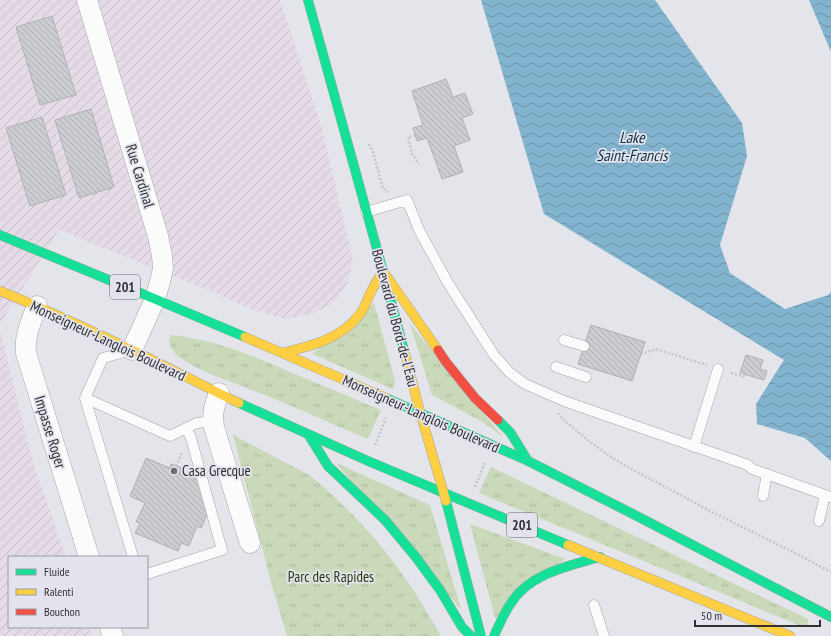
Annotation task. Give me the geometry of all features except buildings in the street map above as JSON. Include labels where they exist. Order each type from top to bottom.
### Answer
[{"type":"main road","name":"Boulevard du Bord-de-l'Eau","points":[[308,0],[383,271],[420,412],[444,493],[481,636]]},
{"type":"main road","name":"Monseigneur-Langlois Boulevard","points":[[0,235],[155,299],[420,412],[528,461],[831,617]]},
{"type":"main road","points":[[282,354],[326,340],[336,336],[345,329],[360,313],[383,271],[446,362],[475,398],[510,432],[528,461]]},
{"type":"main road","name":"Monseigneur-Langlois Boulevard","points":[[0,291],[37,306],[132,350],[219,393],[308,434],[444,493],[790,636]]},
{"type":"main road","points":[[308,434],[328,466],[370,504],[415,556],[436,585],[462,627],[471,636]]},
{"type":"main road","points":[[494,636],[511,602],[529,584],[549,573],[600,557]]},
{"type":"street","name":"Rue Cardinal","points":[[87,0],[161,247],[163,268],[155,299],[132,350]]},
{"type":"street","name":"Impasse Roger","points":[[37,306],[26,338],[26,353],[88,556]]},
{"type":"street","points":[[219,393],[212,416],[214,427],[250,543]]},
{"type":"lane","points":[[366,212],[408,200],[419,230],[448,283],[494,355],[509,372],[525,384],[555,398],[748,465],[752,469],[828,496],[819,521]]},
{"type":"lane","points":[[564,340],[584,346]]},
{"type":"lane","points":[[132,350],[103,358],[85,398],[133,556]]},
{"type":"lane","points":[[556,367],[586,377]]},
{"type":"lane","points":[[694,446],[718,369]]},
{"type":"lane","points":[[85,398],[170,436],[201,422],[213,420]]},
{"type":"lane","points":[[148,574],[222,550],[191,438],[186,428]]},
{"type":"lane","points":[[763,496],[767,474]]},
{"type":"lane","points":[[594,605],[604,636]]},
{"type":"path","points":[[415,135],[408,137],[412,154],[419,164]]},
{"type":"path","points":[[377,168],[383,189],[408,200]]},
{"type":"path","points":[[641,354],[656,349],[746,377]]},
{"type":"path","points":[[556,410],[584,437],[624,465],[712,512],[831,572]]},
{"type":"path","points":[[376,443],[388,415]]},
{"type":"path","points":[[474,490],[484,465]]},
{"type":"shaded area","points":[[0,0],[280,0],[321,125],[353,260],[348,282],[335,302],[314,313],[285,319],[253,310],[213,292],[59,230],[0,324]]},
{"type":"shaded area","points":[[0,330],[33,463],[66,556],[8,556],[8,628],[89,628],[92,636],[0,636]]},
{"type":"green space","points":[[374,303],[394,377],[395,383],[393,389],[312,354]]},
{"type":"green space","points":[[410,324],[503,437],[483,422],[432,395]]},
{"type":"green space","points":[[172,335],[188,337],[220,345],[266,361],[381,410],[368,439],[243,386],[196,368],[187,363],[173,351],[169,339]]},
{"type":"green space","name":"Parc des Rapides","points":[[233,435],[311,476],[337,499],[376,540],[396,565],[416,594],[441,636],[287,636],[272,586]]},
{"type":"green space","points":[[336,463],[430,505],[461,609]]},
{"type":"green space","points":[[491,467],[808,619],[806,627],[479,493]]},
{"type":"green space","points":[[470,524],[565,559],[495,618]]},
{"type":"water","name":"Lake Saint-Francis","points":[[481,0],[655,0],[742,123],[747,156],[720,245],[730,273],[785,309],[828,295],[831,292],[831,461],[805,438],[757,424],[756,404],[784,360],[544,214]]},
{"type":"water","points":[[809,0],[831,0],[831,52]]},
{"type":"traffic: fast","points":[[308,0],[405,354]]},
{"type":"traffic: fast","points":[[0,235],[245,337]]},
{"type":"traffic: fast","points":[[386,398],[528,461],[831,617]]},
{"type":"traffic: fast","points":[[239,403],[368,461],[568,545]]},
{"type":"traffic: fast","points":[[498,420],[510,432],[528,461]]},
{"type":"traffic: fast","points":[[308,434],[328,466],[385,520],[415,556],[440,590],[462,627],[471,636]]},
{"type":"traffic: fast","points":[[446,501],[481,636]]},
{"type":"traffic: fast","points":[[494,636],[511,603],[529,584],[551,572],[600,557]]},
{"type":"traffic: slow","points":[[282,353],[325,340],[344,330],[362,312],[383,271],[438,350]]},
{"type":"traffic: slow","points":[[0,291],[99,334],[239,403]]},
{"type":"traffic: slow","points":[[245,337],[386,398]]},
{"type":"traffic: slow","points":[[405,354],[446,501]]},
{"type":"traffic: slow","points":[[568,545],[790,636]]},
{"type":"traffic: jam","points":[[438,350],[475,398],[498,420]]},
{"type":"place","name":"Casa Grecque","points":[[174,471]]}]
